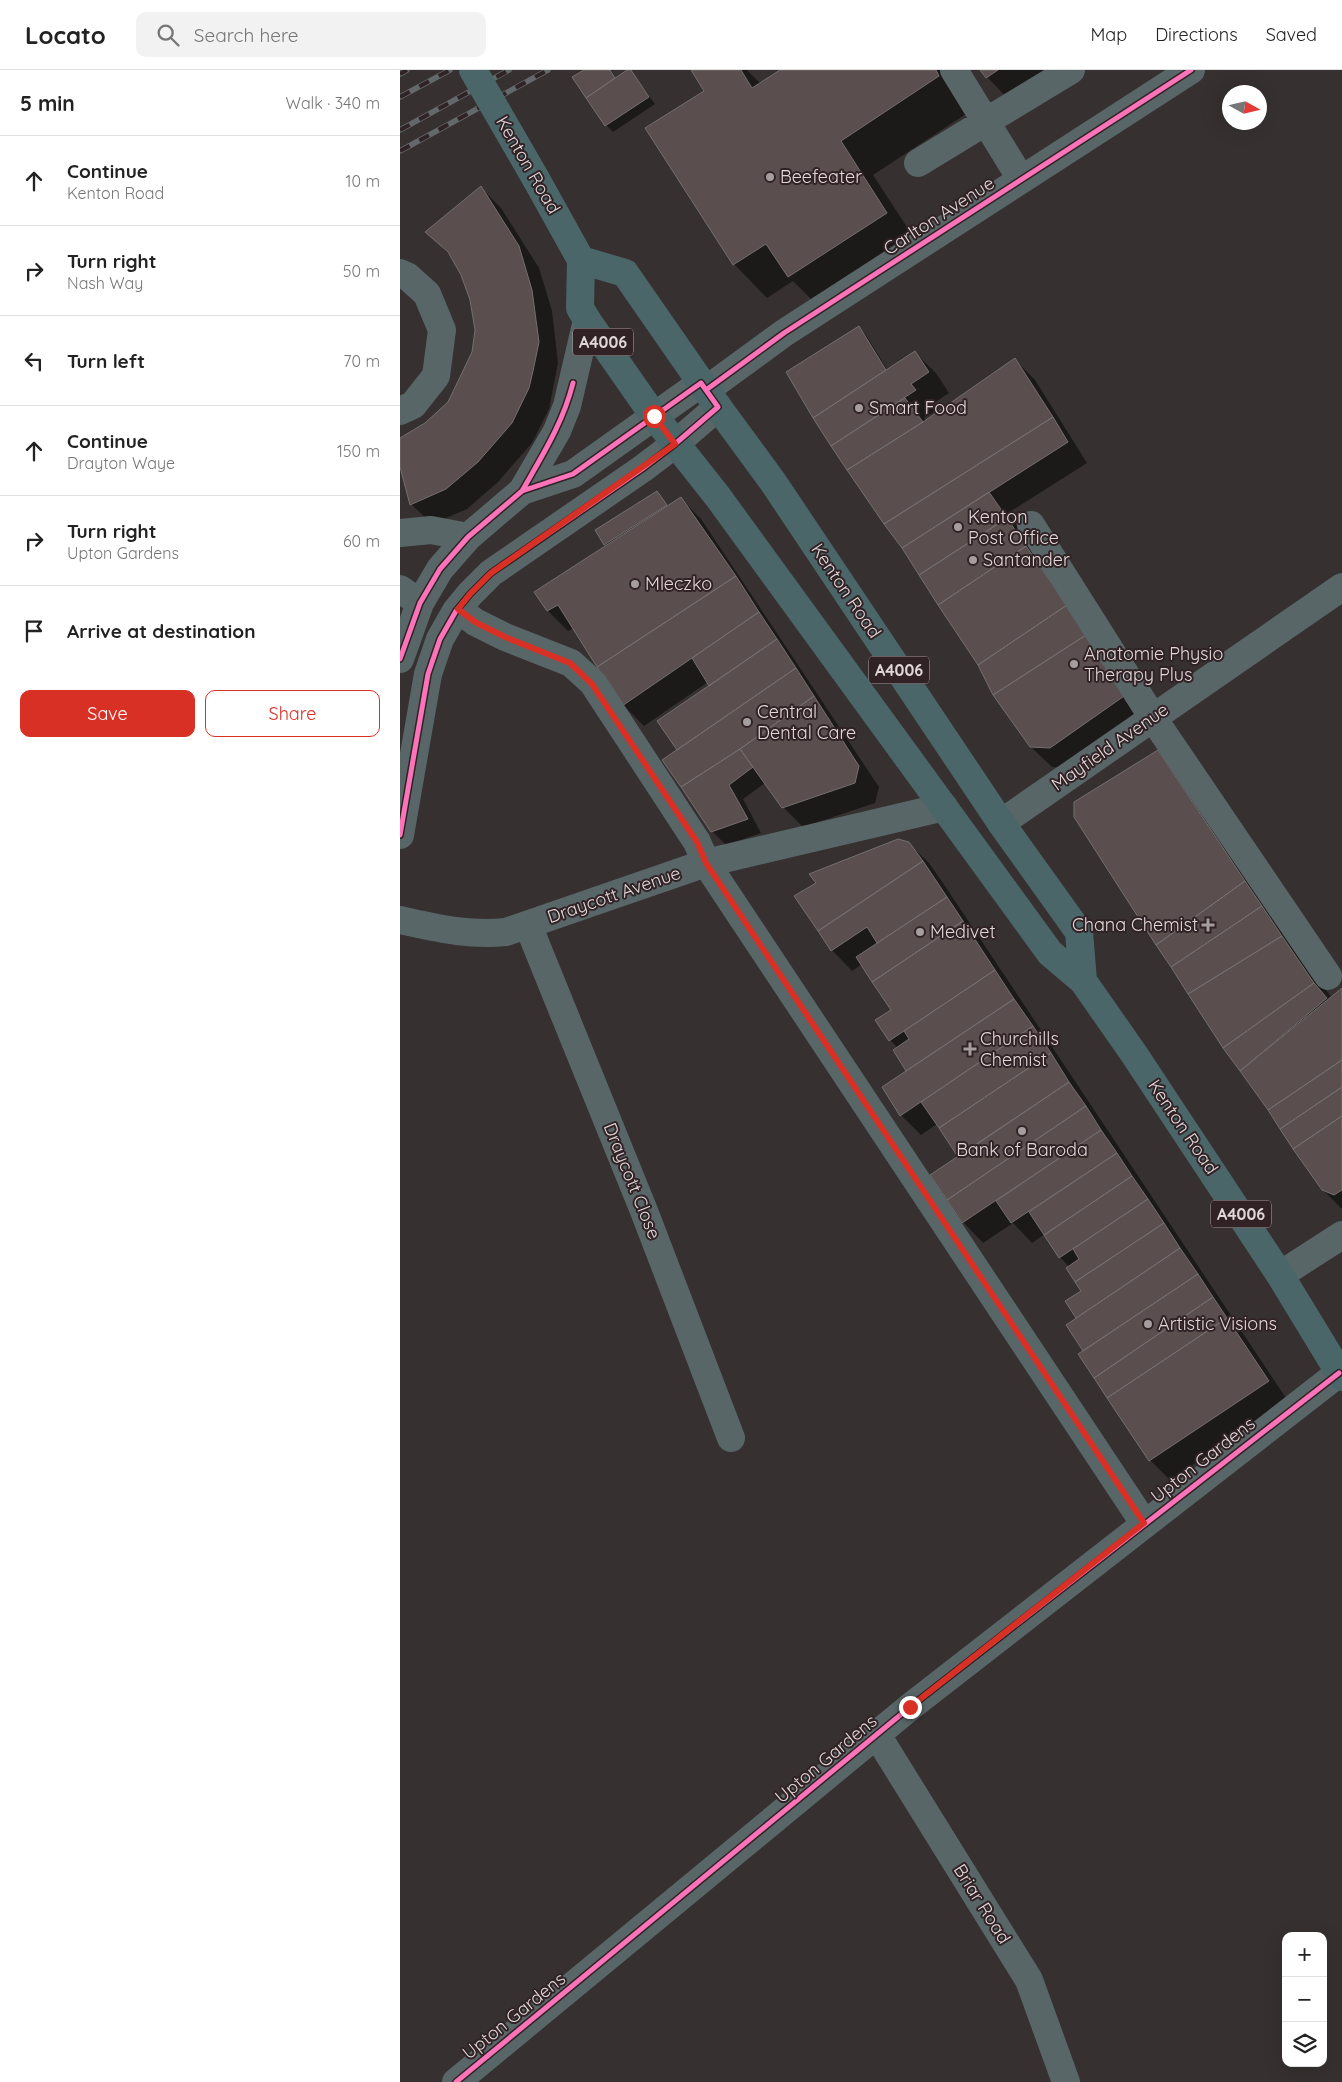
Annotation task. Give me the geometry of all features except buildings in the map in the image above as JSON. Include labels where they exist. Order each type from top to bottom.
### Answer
[{"type":"main road","name":"Kenton Road","points":[[473,70],[582,260],[580,308],[654,416],[718,497],[1050,953],[1083,981],[1199,1150],[1341,1375]]},
{"type":"main road","name":"Kenton Road","points":[[582,260],[625,273],[708,393],[773,482],[1001,823],[1079,932],[1083,981]]},
{"type":"street","points":[[954,70],[1021,179]]},
{"type":"street","points":[[918,164],[1072,70]]},
{"type":"street","name":"Carlton Avenue","points":[[708,393],[784,333],[1191,70]]},
{"type":"street","points":[[400,273],[407,276],[427,294],[442,330],[436,376],[413,405],[400,411]]},
{"type":"street","points":[[400,659],[410,596],[440,569],[468,537],[522,491],[557,431],[567,406],[588,320]]},
{"type":"street","points":[[522,491],[573,474],[654,416],[708,393]]},
{"type":"street","points":[[400,835],[428,674],[440,639],[458,609],[491,573],[675,444],[708,393]]},
{"type":"street","points":[[1031,525],[1153,718],[1328,976]]},
{"type":"street","points":[[400,533],[430,530],[468,537]]},
{"type":"street","name":"Mayfield Avenue","points":[[1001,823],[1342,587]]},
{"type":"street","points":[[458,609],[475,622],[505,637],[570,663],[592,684],[697,842],[706,863],[1144,1523]]},
{"type":"street","name":"Draycott Avenue","points":[[400,920],[458,933],[483,934],[506,932],[706,863],[944,807]]},
{"type":"street","name":"Draycott Close","points":[[528,925],[644,1211],[732,1438]]},
{"type":"street","points":[[1280,1276],[1342,1235]]},
{"type":"street","name":"Upton Gardens","points":[[456,2082],[910,1707],[1144,1523],[1341,1375]]},
{"type":"street","name":"Briar Road","points":[[877,1735],[1029,1980],[1066,2082]]},
{"type":"railway","points":[[400,74],[407,70]]},
{"type":"railway","points":[[400,97],[450,70]]},
{"type":"railway","points":[[400,130],[509,70]]},
{"type":"railway","points":[[400,151],[548,70]]},
{"type":"cycle path","points":[[706,390],[784,333],[1191,70]]},
{"type":"cycle path","points":[[522,491],[558,426],[573,383]]},
{"type":"cycle path","points":[[400,659],[420,603],[440,569],[468,537],[522,491],[573,474],[701,383],[718,407],[642,469],[491,573],[456,611],[440,639],[428,674],[400,835]]},
{"type":"cycle path","points":[[456,2082],[910,1707],[1339,1373]]},
{"type":"place","name":"Beefeater","points":[[770,177]]},
{"type":"place","name":"Smart Food","points":[[859,408]]},
{"type":"place","name":"Kenton Post Office","points":[[958,527]]},
{"type":"place","name":"Santander","points":[[973,560]]},
{"type":"place","name":"Mleczko","points":[[635,584]]},
{"type":"place","name":"Anatomie Physio Therapy Plus","points":[[1074,664]]},
{"type":"place","name":"Central Dental Care","points":[[747,722]]},
{"type":"place","name":"Chana Chemist","points":[[1208,925]]},
{"type":"place","name":"Medivet","points":[[920,932]]},
{"type":"place","name":"Churchills Chemist","points":[[970,1049]]},
{"type":"place","name":"Bank of Baroda","points":[[1022,1131]]},
{"type":"place","name":"Artistic Visions","points":[[1148,1324]]},
{"type":"route","points":[[654,416],[675,444],[642,469],[491,573],[458,609],[475,622],[505,637],[570,663],[592,684],[697,842],[706,863],[1144,1523],[910,1707]]}]
